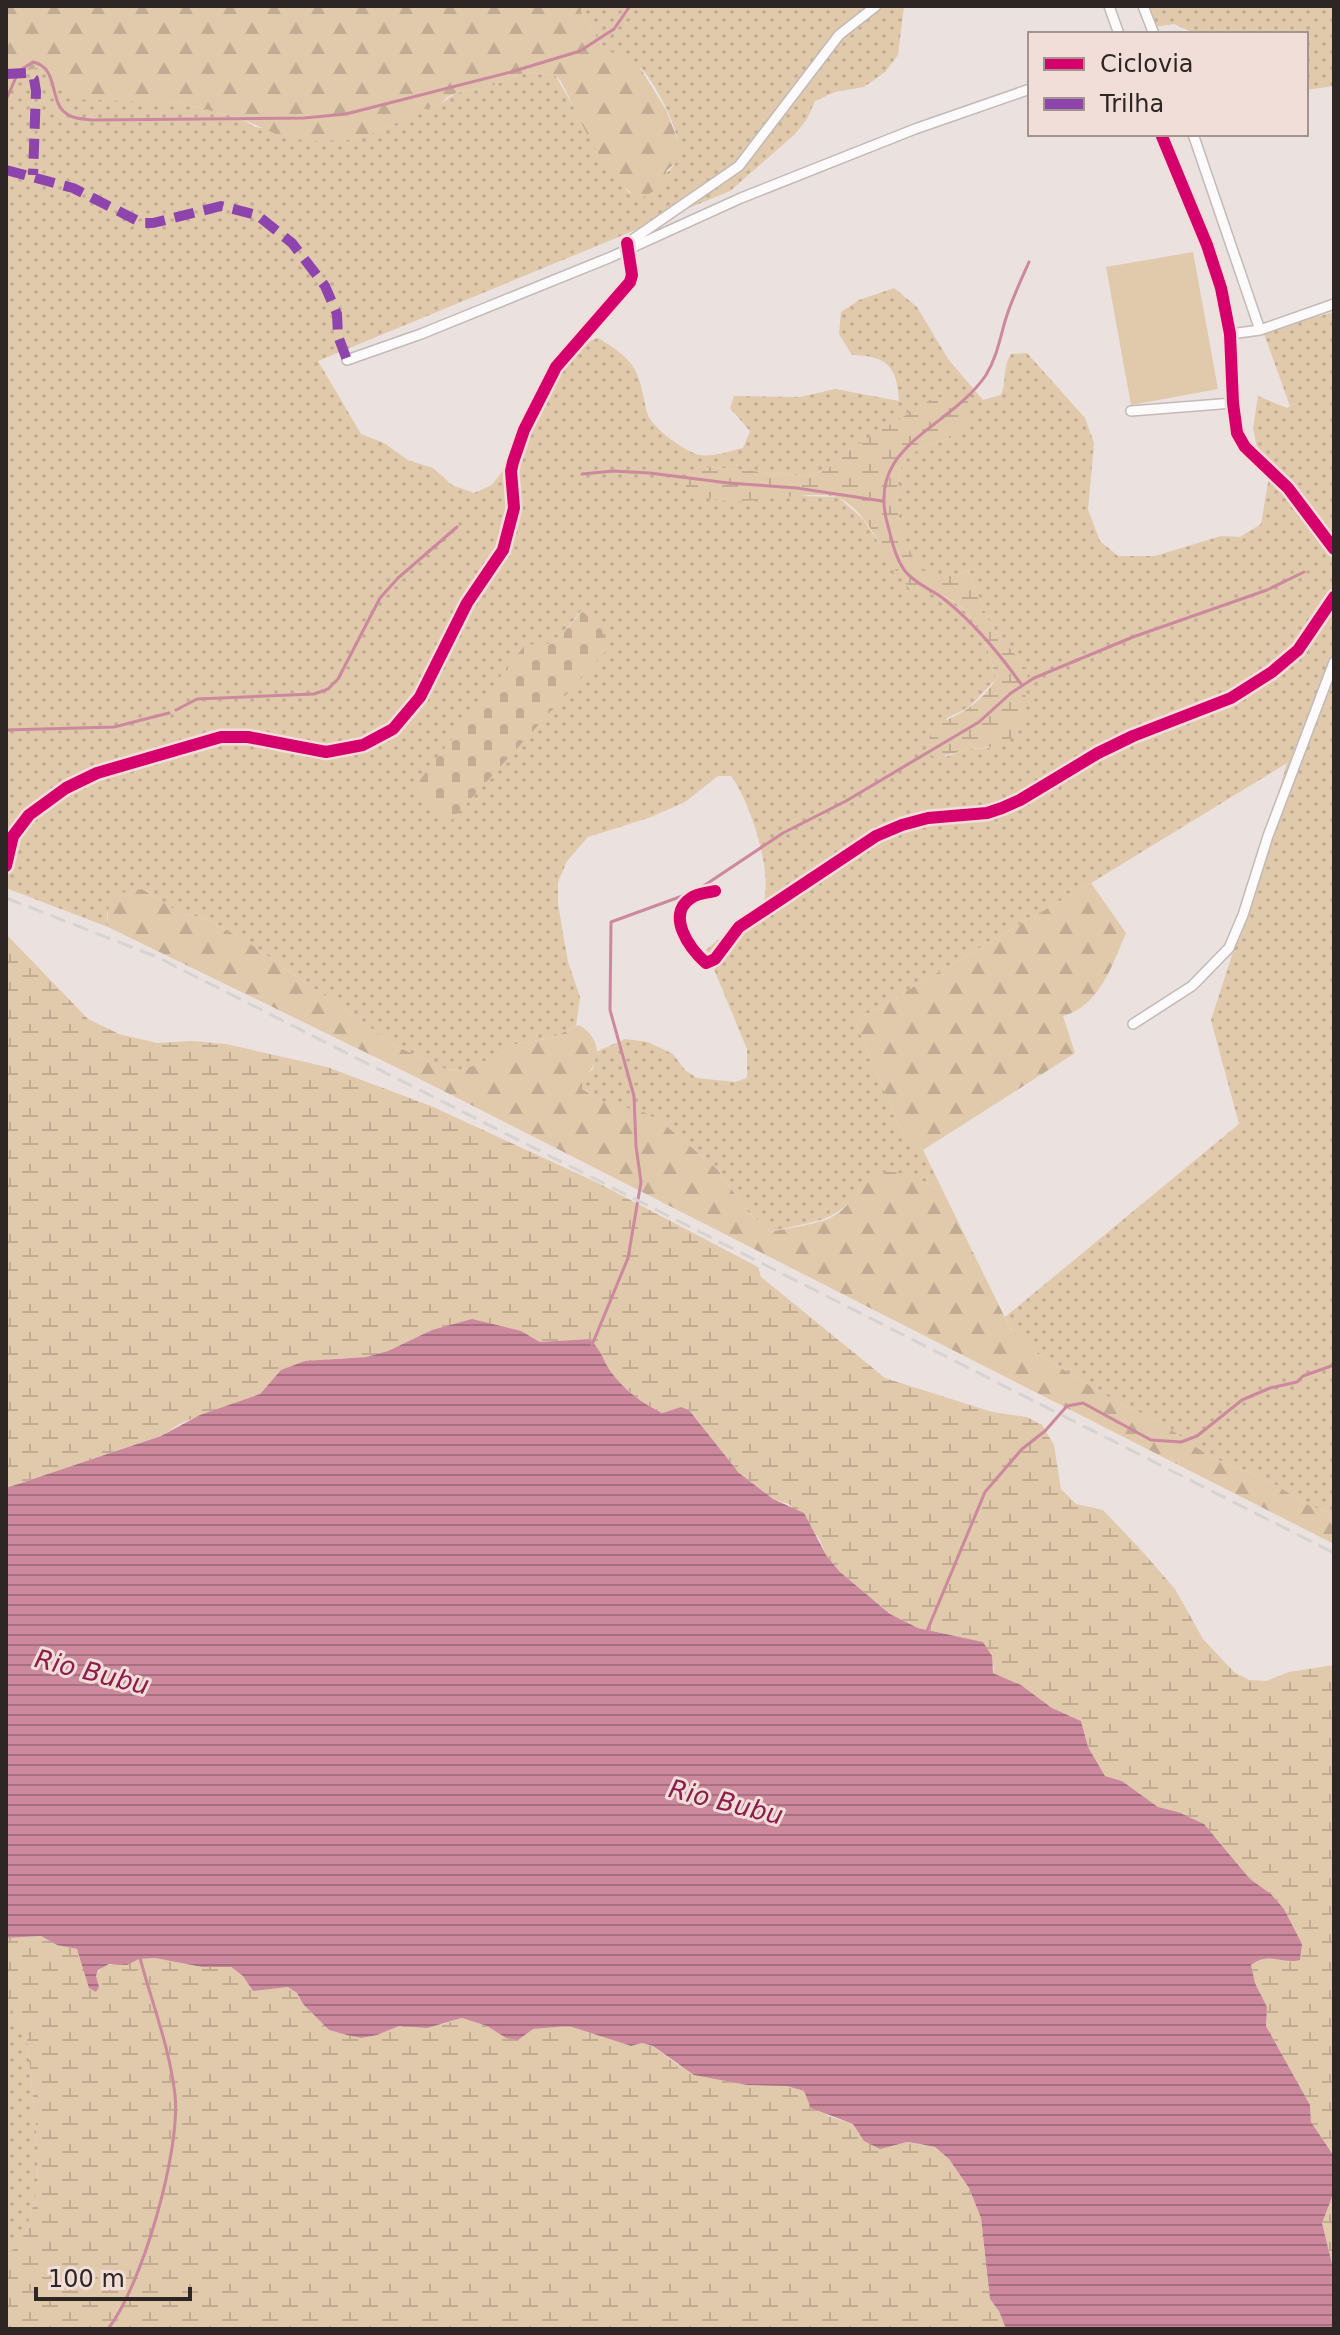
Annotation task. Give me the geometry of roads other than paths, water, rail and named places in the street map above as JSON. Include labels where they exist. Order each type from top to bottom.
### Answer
[{"type":"street","points":[[347,360],[421,334],[611,257],[629,246],[739,166],[839,35],[876,6]]},
{"type":"street","points":[[1109,6],[1118,32]]},
{"type":"street","points":[[1143,6],[1153,32]]},
{"type":"street","points":[[629,246],[915,129],[1028,90]]},
{"type":"street","points":[[1162,136],[1207,245],[1221,288],[1230,334],[1234,424],[1240,440],[1288,488],[1334,549]]},
{"type":"street","points":[[1194,136],[1260,330]]},
{"type":"street","points":[[6,866],[13,836],[29,815],[66,788],[97,773],[221,737],[240,736],[326,752],[363,745],[393,729],[420,697],[467,603],[503,550],[514,508],[511,471],[524,430],[556,367],[630,282],[629,246]]},
{"type":"street","points":[[1230,334],[1260,330],[1334,304]]},
{"type":"street","points":[[1131,411],[1233,403]]},
{"type":"street","points":[[715,891],[691,897],[679,918],[687,941],[706,963],[715,959],[739,927],[876,836],[928,818],[987,813],[1002,808],[1133,736],[1231,698],[1288,660],[1306,641],[1334,597]]},
{"type":"street","points":[[1133,1024],[1192,986],[1229,948],[1334,662]]},
{"type":"water","name":"Rio Bubu","points":[[472,1319],[521,1331],[540,1342],[589,1339],[616,1379],[641,1400],[662,1413],[681,1407],[689,1410],[739,1473],[773,1499],[804,1513],[826,1555],[840,1572],[890,1614],[918,1628],[983,1642],[992,1656],[993,1673],[1021,1685],[1052,1708],[1081,1721],[1088,1747],[1105,1776],[1122,1781],[1158,1807],[1204,1824],[1250,1879],[1271,1894],[1284,1909],[1302,1944],[1300,1960],[1264,1959],[1251,1965],[1255,1983],[1267,2007],[1266,2026],[1310,2105],[1311,2122],[1333,2155],[1334,2192],[1322,2223],[1334,2272],[1334,2329],[1006,2329],[990,2299],[981,2218],[969,2188],[949,2159],[935,2147],[907,2142],[880,2149],[864,2141],[853,2124],[811,2108],[804,2091],[787,2086],[747,2085],[694,2075],[653,2046],[642,2043],[631,2046],[569,2026],[533,2029],[518,2040],[506,2038],[487,2026],[462,2018],[427,2028],[399,2026],[361,2038],[347,2035],[329,2030],[288,1987],[253,1991],[243,1976],[231,1967],[202,1967],[155,1958],[139,1959],[127,1965],[109,1964],[98,1970],[99,1987],[96,1992],[89,1988],[77,1949],[57,1945],[41,1936],[6,1938],[6,1488],[161,1436],[200,1415],[260,1394],[281,1370],[305,1361],[366,1357],[388,1351],[432,1330]]},
{"type":"waterway","points":[[19,71],[33,62],[41,65],[51,78],[61,109],[69,116],[82,119],[304,118],[346,114],[580,51],[614,29],[630,6]]},
{"type":"waterway","points":[[6,100],[17,75]]},
{"type":"waterway","points":[[1021,684],[966,618],[905,571],[892,543],[884,498],[888,476],[898,457],[970,394],[986,375],[1029,262]]},
{"type":"waterway","points":[[582,474],[613,471],[650,473],[797,488],[882,501]]},
{"type":"waterway","points":[[176,710],[197,699],[314,694],[328,689],[338,679],[380,598],[398,578],[457,527]]},
{"type":"waterway","points":[[592,1345],[628,1258],[641,1182],[634,1096],[610,1010],[611,922],[696,891],[783,833],[846,801],[979,722],[1011,693],[1034,678],[1133,637],[1267,590],[1304,572]]},
{"type":"waterway","points":[[6,730],[114,727],[169,713]]},
{"type":"waterway","points":[[927,1631],[985,1492],[1022,1449],[1045,1431],[1067,1406],[1083,1403],[1151,1440],[1181,1442],[1197,1436],[1242,1400],[1270,1388],[1297,1382],[1303,1376],[1334,1365]]},
{"type":"waterway","points":[[108,2329],[121,2309],[146,2251],[165,2182],[175,2119],[175,2095],[169,2061],[140,1958]]},
{"type":"railway","points":[[6,898],[157,957],[1334,1553]]}]
